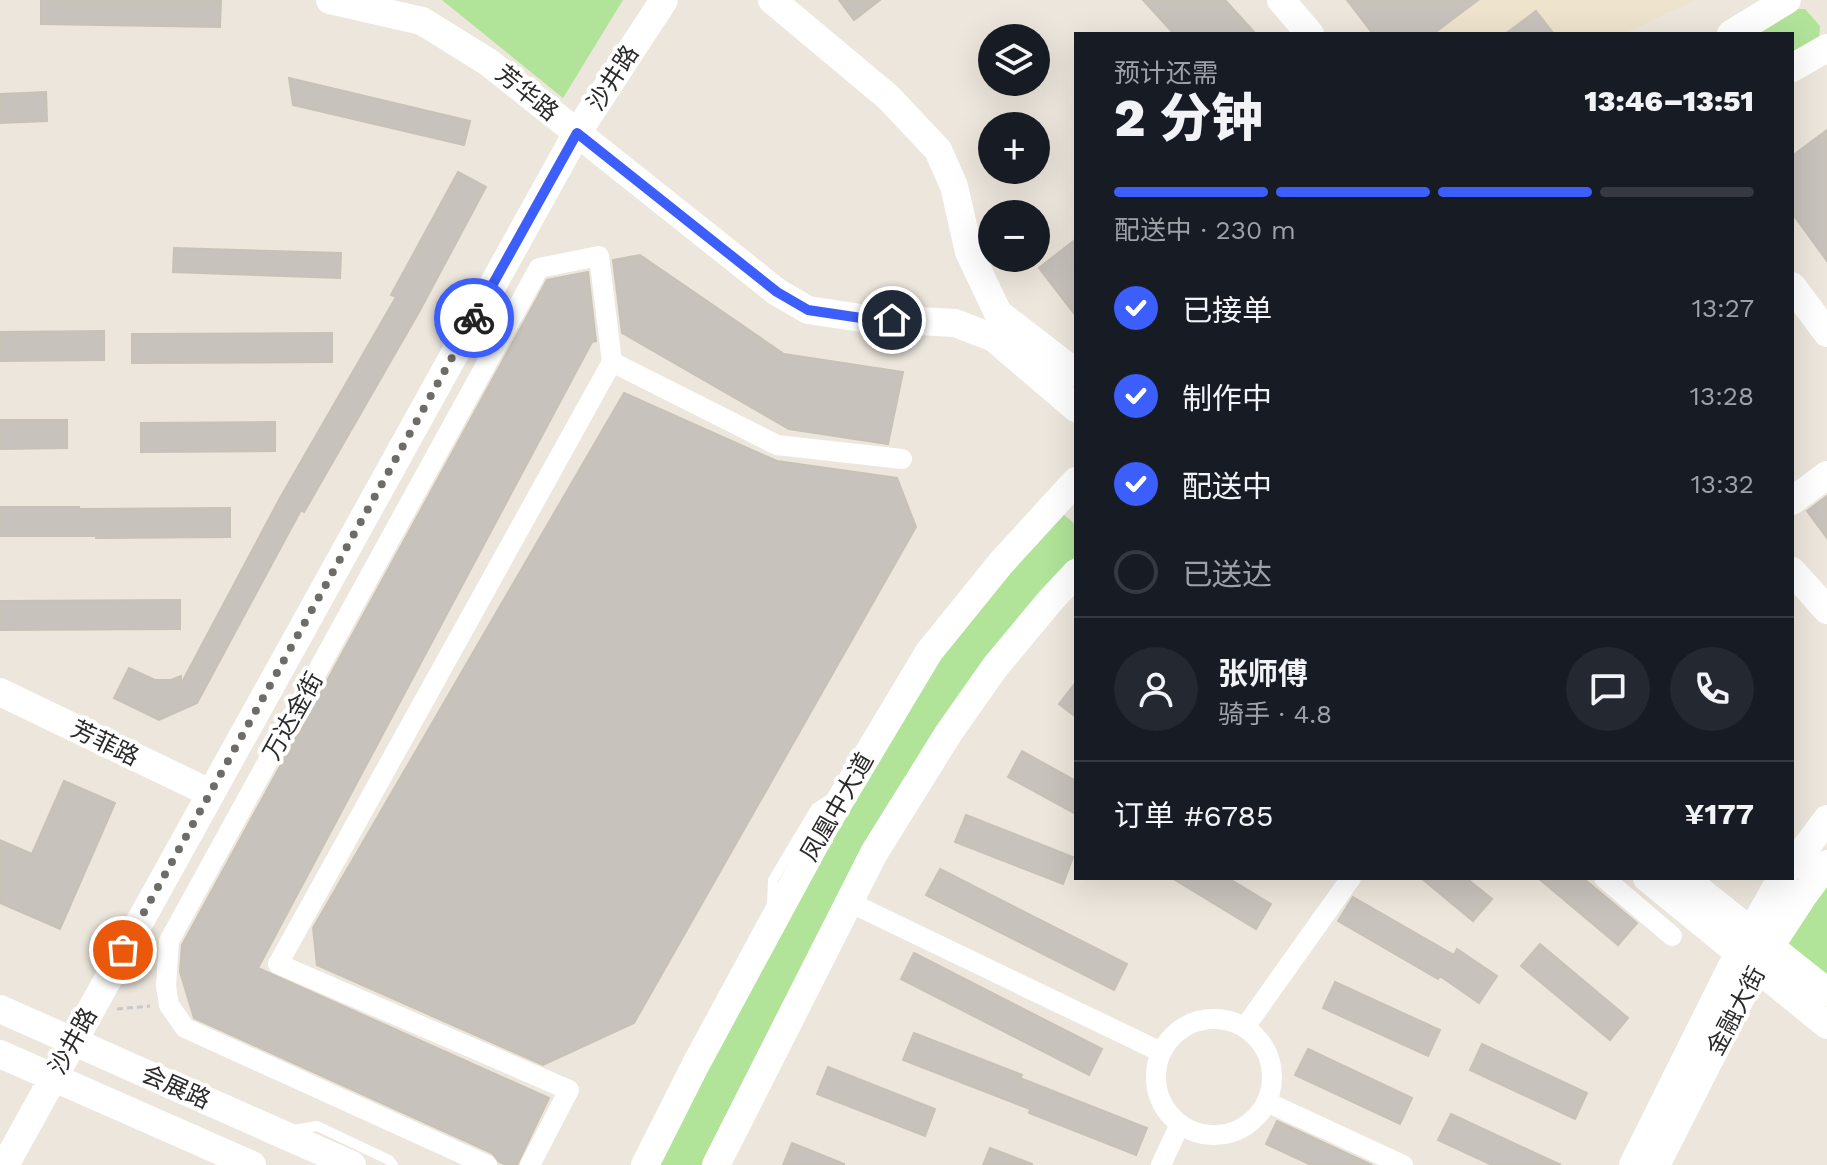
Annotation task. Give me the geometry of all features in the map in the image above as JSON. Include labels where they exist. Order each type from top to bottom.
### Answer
[{"type":"street","name":"芳华路","points":[[330,0],[422,21],[488,62],[777,292],[808,310],[861,318],[955,323],[994,338],[1074,406]]},
{"type":"street","name":"沙井路","points":[[5,1165],[577,133],[664,0]]},
{"type":"street","points":[[772,0],[888,97],[938,150],[954,186],[969,252],[998,313],[1074,371]]},
{"type":"street","points":[[1281,0],[1308,32]]},
{"type":"street","points":[[1734,32],[1787,0]]},
{"type":"street","points":[[1794,67],[1827,48]]},
{"type":"street","name":"万达金街","points":[[169,1005],[166,986],[169,941],[539,268],[599,256],[612,362]]},
{"type":"street","points":[[1794,289],[1827,333]]},
{"type":"street","points":[[530,1165],[569,1090],[278,964],[612,362],[777,445],[902,459]]},
{"type":"street","points":[[1794,500],[1827,475]]},
{"type":"street","name":"凤凰中大道","points":[[645,1165],[770,927],[847,788],[929,652],[1001,563],[1074,483]]},
{"type":"street","points":[[1794,573],[1827,610]]},
{"type":"street","points":[[718,1165],[874,853],[948,734],[995,667],[1074,575]]},
{"type":"street","name":"芳菲路","points":[[0,692],[210,793]]},
{"type":"street","points":[[1794,863],[1827,819]]},
{"type":"street","name":"金融大街","points":[[1633,1165],[1755,950],[1827,864]]},
{"type":"street","points":[[1245,1027],[1350,880]]},
{"type":"street","points":[[1606,880],[1672,936]]},
{"type":"street","points":[[1650,880],[1755,950],[1827,992]]},
{"type":"street","points":[[1686,880],[1827,1025]]},
{"type":"street","name":"金融大街","points":[[1656,1165],[1755,950],[1774,891],[1782,880]]},
{"type":"street","points":[[849,902],[1161,1052]]},
{"type":"street","points":[[169,1005],[185,1028],[487,1165]]},
{"type":"street","name":"会展路","points":[[0,1009],[352,1165]]},
{"type":"street","points":[[1207,1019],[1226,1020],[1245,1027],[1258,1038],[1272,1068],[1272,1085],[1267,1102],[1255,1118],[1228,1132],[1198,1133],[1180,1124],[1168,1113],[1158,1091],[1156,1067],[1161,1052],[1172,1036],[1188,1024],[1207,1019]]},
{"type":"street","name":"会展路","points":[[0,1054],[252,1165]]},
{"type":"street","points":[[1267,1102],[1403,1165]]},
{"type":"street","points":[[627,1165],[670,1115]]},
{"type":"street","points":[[1161,1165],[1180,1124]]},
{"type":"lane","points":[[280,1133],[317,1126],[389,1160],[393,1165]]},
{"type":"path","points":[[108,1010],[169,1005]]},
{"type":"shaded area","points":[[1350,0],[1695,0],[1628,32],[1375,32]]},
{"type":"green space","points":[[442,0],[623,0],[563,98]]},
{"type":"green space","points":[[1796,9],[1805,9],[1820,26],[1819,38],[1794,54],[1794,32],[1758,32]]},
{"type":"green space","points":[[1063,514],[1074,523],[1074,557],[984,664],[705,1165],[659,1165],[776,937],[868,769],[941,655],[1006,575]]},
{"type":"green space","points":[[1827,884],[1827,979],[1786,947]]},
{"type":"building","points":[[41,0],[221,0],[220,27],[41,24]]},
{"type":"building","points":[[839,0],[880,0],[854,20]]},
{"type":"building","points":[[1143,0],[1225,0],[1254,32],[1172,32]]},
{"type":"building","points":[[1347,0],[1478,0],[1436,32],[1371,32]]},
{"type":"building","points":[[1536,11],[1552,32],[1508,32]]},
{"type":"building","points":[[289,78],[470,121],[464,145],[293,105]]},
{"type":"building","points":[[46,92],[47,121],[0,123],[0,94]]},
{"type":"building","points":[[1827,130],[1827,261],[1794,216],[1794,155]]},
{"type":"building","points":[[458,172],[486,187],[419,312],[304,512],[301,510],[197,703],[159,720],[114,698],[129,668],[155,680],[171,680],[181,676],[181,684],[280,498],[396,297],[391,295]]},
{"type":"building","points":[[1074,241],[1074,313],[1042,272],[1050,272],[1050,259]]},
{"type":"building","points":[[174,248],[341,253],[340,278],[173,272]]},
{"type":"building","points":[[640,255],[784,354],[903,372],[888,444],[789,429],[622,333],[613,260]]},
{"type":"building","points":[[588,272],[596,341],[592,342],[258,968],[549,1098],[517,1165],[507,1165],[499,1162],[492,1153],[194,1018],[180,972],[182,945],[547,280]]},
{"type":"building","points":[[104,331],[104,360],[0,361],[0,332]]},
{"type":"building","points":[[332,333],[332,362],[132,363],[132,334]]},
{"type":"building","points":[[624,393],[777,461],[897,478],[916,527],[634,1023],[543,1065],[317,965],[313,928]]},
{"type":"building","points":[[0,420],[67,420],[67,448],[0,449]]},
{"type":"building","points":[[275,422],[275,451],[141,452],[141,423]]},
{"type":"building","points":[[1827,496],[1827,538],[1807,511]]},
{"type":"building","points":[[0,507],[230,508],[230,537],[0,536]]},
{"type":"building","points":[[180,600],[180,629],[0,630],[0,601]]},
{"type":"building","points":[[1074,685],[1074,715],[1059,704]]},
{"type":"building","points":[[1022,751],[1074,780],[1074,813],[1008,777]]},
{"type":"building","points":[[64,781],[115,803],[60,929],[0,903],[0,840],[32,854]]},
{"type":"building","points":[[966,815],[1073,857],[1063,884],[955,842]]},
{"type":"building","points":[[940,869],[1127,964],[1114,990],[926,895]]},
{"type":"building","points":[[1175,880],[1231,880],[1271,904],[1256,929]]},
{"type":"building","points":[[1423,880],[1468,880],[1492,899],[1473,921]]},
{"type":"building","points":[[1540,880],[1585,880],[1637,923],[1618,945]]},
{"type":"building","points":[[1353,897],[1454,955],[1457,949],[1497,976],[1479,1003],[1440,976],[1438,979],[1338,921]]},
{"type":"building","points":[[1540,944],[1628,1018],[1610,1040],[1521,966]]},
{"type":"building","points":[[914,953],[1102,1049],[1089,1075],[901,979]]},
{"type":"building","points":[[1335,982],[1440,1030],[1428,1056],[1323,1008]]},
{"type":"building","points":[[914,1033],[1147,1128],[1136,1155],[1029,1113],[1030,1109],[903,1060]]},
{"type":"building","points":[[1482,1044],[1587,1093],[1575,1119],[1470,1070]]},
{"type":"building","points":[[1308,1049],[1412,1098],[1400,1124],[1295,1075]]},
{"type":"building","points":[[828,1067],[935,1109],[925,1136],[817,1094]]},
{"type":"building","points":[[1451,1114],[1561,1165],[1492,1165],[1438,1140]]},
{"type":"building","points":[[1277,1121],[1372,1165],[1311,1165],[1266,1144]]},
{"type":"building","points":[[792,1143],[844,1164],[844,1165],[783,1165]]},
{"type":"building","points":[[990,1148],[1032,1164],[1032,1165],[983,1165]]},
{"type":"way so far","points":[[123,950],[474,318]]},
{"type":"route","points":[[474,318],[577,133],[777,292],[808,310],[892,320]]}]
